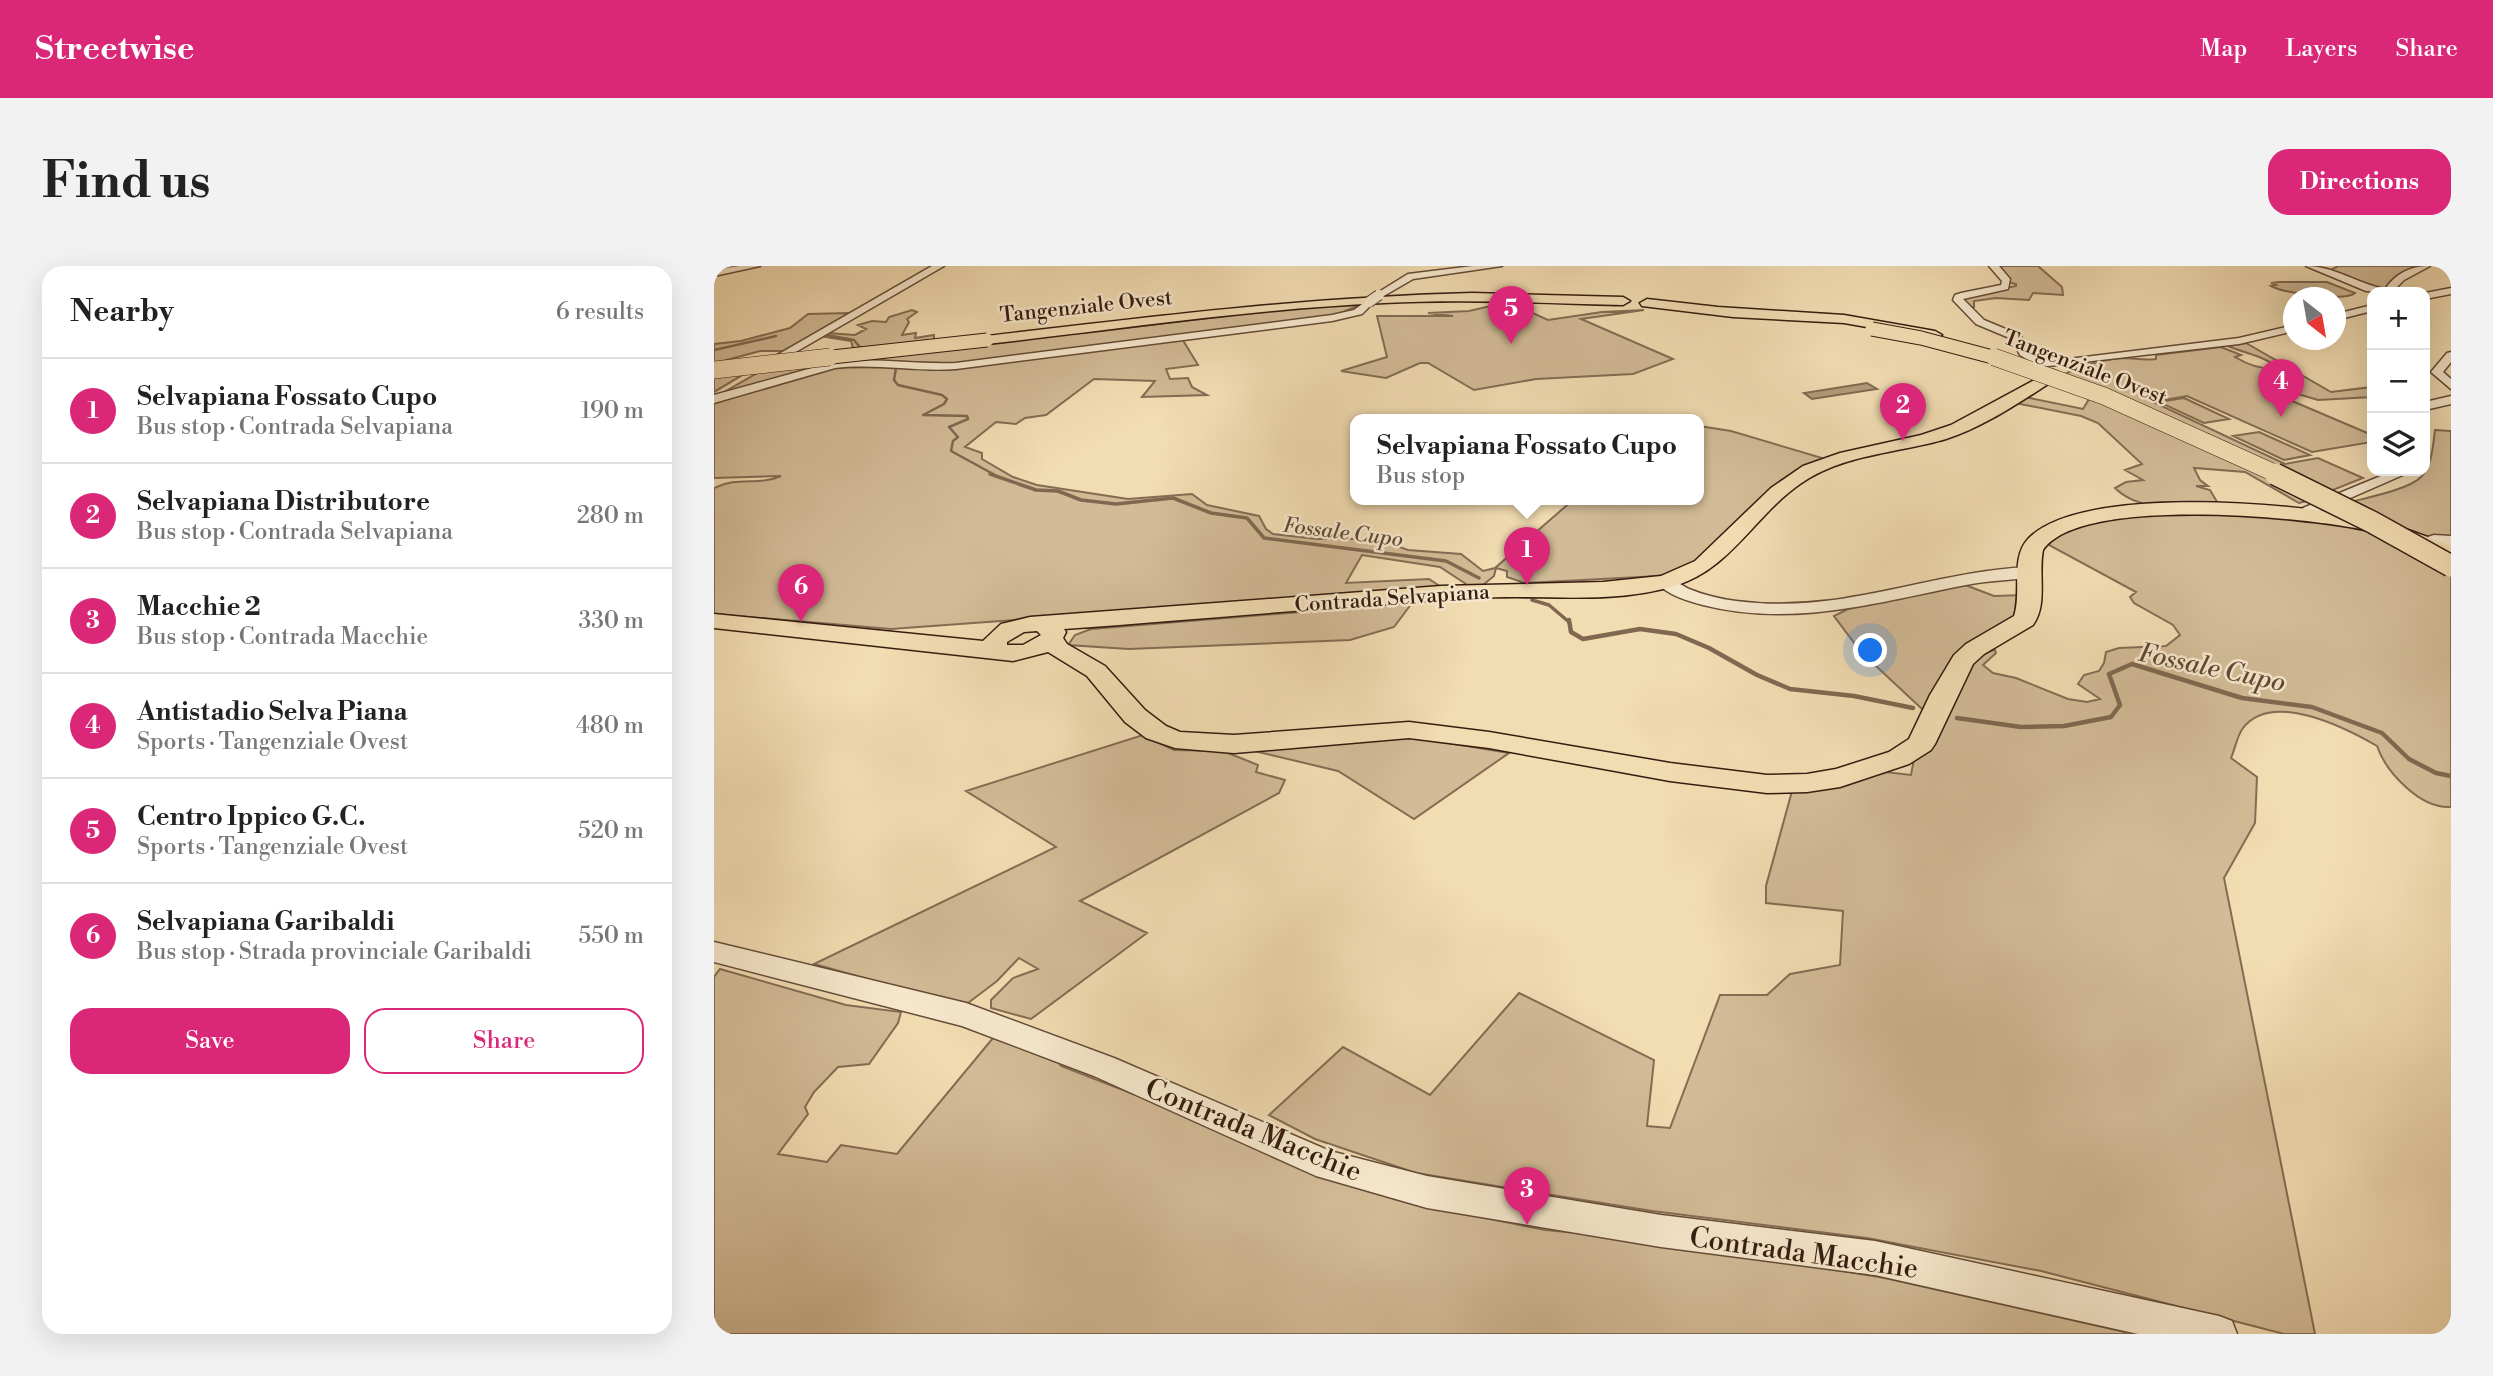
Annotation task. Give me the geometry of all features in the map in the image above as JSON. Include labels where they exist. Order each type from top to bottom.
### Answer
[{"type":"main road","name":"Tangenziale Ovest","points":[[714,370],[1372,299],[1472,297],[1620,303],[1872,329],[2000,357],[2109,397],[2351,510],[2451,566]]},
{"type":"main road","points":[[1714,312],[1938,348],[2040,371]]},
{"type":"main road","name":"Contrada Selvapiana","points":[[1048,632],[1120,618],[1498,590],[1631,587],[1665,582],[1694,572],[1727,546],[1758,510],[1794,479],[1835,461],[1946,433],[2040,371]]},
{"type":"main road","points":[[1048,632],[1058,649],[1096,671],[1135,716],[1156,732],[1175,740],[1234,744],[1409,730],[1489,740],[1670,772],[1767,784],[1807,783],[1870,770],[1899,758],[1921,744],[1943,695],[1963,660],[1975,649],[2025,620],[2032,598],[2029,572],[2033,547],[2055,529],[2086,519],[2185,508],[2308,515],[2391,531],[2451,553]]},
{"type":"main road","points":[[714,621],[774,624],[1003,651],[1042,657],[1096,671]]},
{"type":"main road","points":[[858,636],[1015,627],[1048,632]]},
{"type":"main road","points":[[1015,627],[997,637],[994,643],[1003,651],[1033,649],[1048,632]]},
{"type":"street","points":[[714,273],[755,266]]},
{"type":"street","points":[[714,397],[939,266]]},
{"type":"street","points":[[714,397],[834,365],[850,363],[934,368],[1273,327],[1358,312],[1411,276],[1497,266]]},
{"type":"street","points":[[1994,266],[2007,281],[2005,288],[1964,295],[1958,297],[1958,300],[1980,322],[2017,337],[2024,353],[2040,371]]},
{"type":"street","points":[[2311,266],[2367,288]]},
{"type":"street","points":[[2391,287],[2403,275],[2425,266]]},
{"type":"street","points":[[2430,296],[2451,291]]},
{"type":"street","points":[[2430,298],[2451,302]]},
{"type":"street","points":[[2346,314],[2367,309]]},
{"type":"street","name":"Contrada Selvapiana","points":[[2040,371],[2239,341],[2283,331]]},
{"type":"street","points":[[2451,355],[2437,372],[2451,385]]},
{"type":"street","points":[[2430,405],[2451,400]]},
{"type":"street","points":[[2308,515],[2308,511],[2393,476]]},
{"type":"street","points":[[2424,543],[2434,540],[2451,541]]},
{"type":"street","points":[[1665,582],[1682,595],[1760,610],[1787,611],[1860,603],[1955,580],[2029,572]]},
{"type":"street","name":"Contrada Macchie","points":[[714,952],[966,1015],[1104,1067],[1327,1165],[1402,1186],[1661,1231],[1875,1258],[2219,1334]]},
{"type":"shaded area","points":[[1996,266],[2038,266],[2062,287],[2063,295],[2033,293],[2029,300],[1996,298],[1974,301],[1974,307],[1968,307],[1962,297],[2016,286]]},
{"type":"shaded area","points":[[2338,266],[2421,266],[2391,281],[2389,287],[2367,287],[2327,272]]},
{"type":"shaded area","points":[[2327,282],[2340,287],[2283,287],[2283,290],[2271,286],[2276,285],[2271,283]]},
{"type":"shaded area","points":[[1366,302],[1337,315],[916,369],[1181,337],[1198,365],[1166,369],[1170,379],[1188,378],[1192,387],[1207,395],[1142,397],[1155,381],[1094,379],[1046,415],[1025,418],[1016,424],[996,422],[965,447],[982,453],[982,459],[1013,477],[1037,485],[1128,499],[1192,494],[1207,505],[1259,516],[1266,529],[1273,534],[1317,539],[1377,539],[1408,550],[1461,554],[1483,571],[1495,568],[1567,505],[1704,505],[1704,427],[1731,431],[1822,458],[1792,474],[1700,560],[1659,576],[1525,583],[1507,577],[1507,571],[1496,568],[1494,576],[1483,585],[1469,586],[1440,567],[1362,555],[1346,583],[1429,579],[1444,589],[891,629],[714,614],[714,488],[732,482],[781,476],[714,478],[714,398],[766,368],[855,355],[851,341],[820,336],[827,333],[855,335],[866,329],[858,325],[872,321],[886,322],[889,317],[912,310],[917,312],[907,319],[909,322],[902,335],[916,333],[915,338],[934,335],[934,340],[1085,333],[1274,310]]},
{"type":"shaded area","points":[[1508,302],[1548,320],[1602,312],[1644,310],[1581,319],[1673,359],[1633,374],[1536,379],[1474,390],[1428,363],[1420,363],[1386,378],[1341,371],[1387,357],[1377,316],[1453,316],[1428,313],[1469,311]]},
{"type":"shaded area","points":[[850,313],[784,351],[760,351],[723,361],[766,361],[714,392],[714,344],[741,341],[790,328],[808,314]]},
{"type":"shaded area","points":[[2246,343],[2331,392],[2367,388],[2367,397],[2318,400],[2281,389],[2264,389],[2367,433],[2367,443],[2312,452],[2187,396],[2153,402],[2285,464],[2318,458],[2363,478],[2328,492],[2063,375],[2108,360],[2152,360],[2156,359],[2156,355],[2221,347],[2241,355],[2235,357],[2251,365],[2281,369],[2262,358],[2228,346]]},
{"type":"shaded area","points":[[2055,379],[2315,499],[2299,503],[2245,472],[2194,468],[2200,480],[2208,486],[2196,486],[2210,490],[2219,505],[2164,507],[2138,502],[2115,488],[2126,482],[2143,480],[2125,470],[2142,464],[2098,423],[2081,416],[2015,403],[2025,397],[2083,409],[2089,399]]},
{"type":"shaded area","points":[[1867,383],[1877,389],[1812,399],[1804,393]]},
{"type":"shaded area","points":[[2184,398],[2229,419],[2204,423],[2159,402]]},
{"type":"shaded area","points":[[2435,430],[2451,431],[2451,550],[2347,503],[2397,490],[2422,476],[2430,476]]},
{"type":"shaded area","points":[[2259,432],[2310,455],[2284,460],[2233,436]]},
{"type":"shaded area","points":[[2200,511],[2352,524],[2451,573],[2451,807],[2428,802],[2406,787],[2388,767],[2377,746],[2329,722],[2309,716],[2272,712],[2256,717],[2241,731],[2231,758],[2257,777],[2255,823],[2224,878],[2315,1334],[2284,1334],[2041,1271],[1867,1238],[1652,1211],[1416,1173],[1315,1139],[1269,1115],[1343,1047],[1430,1095],[1519,993],[1654,1060],[1647,1126],[1670,1128],[1720,995],[1767,995],[1790,974],[1840,965],[1843,911],[1766,903],[1766,886],[1792,791],[1838,785],[1885,772],[1911,775],[1914,759],[1960,679],[1984,655],[1995,650],[1996,653],[1983,665],[1993,673],[2016,678],[2068,699],[2087,702],[2100,699],[2078,684],[2084,675],[2099,671],[2106,652],[2119,648],[2166,646],[2180,635],[2173,625],[2134,603],[2130,597],[2136,592],[2047,544],[2070,529],[2109,518]]},
{"type":"shaded area","points":[[1960,583],[1994,596],[2024,595],[2018,615],[1951,660],[1932,701],[1922,709],[1861,652],[1834,616],[1848,609]]},
{"type":"shaded area","points":[[1412,603],[1394,627],[1350,640],[1129,649],[1068,645],[1075,635],[1091,629]]},
{"type":"shaded area","points":[[1143,735],[1174,750],[1223,751],[1258,765],[1256,772],[1285,780],[1279,793],[1080,901],[1147,933],[1031,1019],[991,1008],[991,1000],[1013,978],[1038,969],[1019,958],[997,981],[968,1003],[918,993],[814,964],[1056,847],[966,791]]},
{"type":"shaded area","points":[[1412,737],[1509,753],[1414,819],[1338,771],[1242,748]]},
{"type":"shaded area","points":[[720,969],[846,1005],[901,1012],[898,1023],[869,1064],[838,1067],[814,1092],[805,1107],[808,1114],[778,1154],[827,1162],[841,1145],[897,1154],[993,1038],[1055,1058],[1061,1066],[1195,1118],[1341,1182],[1402,1201],[1545,1230],[1644,1239],[1885,1278],[2134,1334],[714,1334],[714,977]]},
{"type":"waterway","name":"Fossale Cupo","points":[[826,335],[854,340],[869,358],[896,368],[894,380],[898,385],[942,395],[947,399],[944,404],[923,415],[967,416],[968,419],[949,427],[958,437],[953,441],[951,451],[995,475]]},
{"type":"waterway","name":"Fossale Cupo","points":[[714,350],[776,336]]},
{"type":"waterway","name":"Fossale Cupo","points":[[990,474],[1036,490],[1058,491],[1081,500],[1116,504],[1173,498],[1211,513],[1247,518],[1264,538],[1446,561],[1479,578]]},
{"type":"waterway","name":"Fossale Cupo","points":[[1532,600],[1549,605],[1569,622]]},
{"type":"waterway","name":"Fossale Cupo","points":[[1569,620],[1571,632],[1583,639],[1640,629],[1676,634],[1790,689],[1854,696],[1913,708]]},
{"type":"waterway","name":"Fossale Cupo","points":[[1957,718],[2021,727],[2064,726],[2111,717],[2120,705],[2109,674],[2132,664],[2242,698],[2312,707],[2382,733],[2409,759],[2436,773],[2451,776]]},
{"type":"place","name":"Centro Ippico G.C.","points":[[1511,344]]},
{"type":"place","name":"Antistadio Selva Piana","points":[[2281,417]]},
{"type":"place","name":"Selvapiana Distributore","points":[[1903,441]]},
{"type":"place","name":"Selvapiana Fossato Cupo","points":[[1527,585]]},
{"type":"place","name":"Selvapiana Garibaldi","points":[[801,622]]},
{"type":"place","name":"Macchie 2","points":[[1527,1225]]}]
